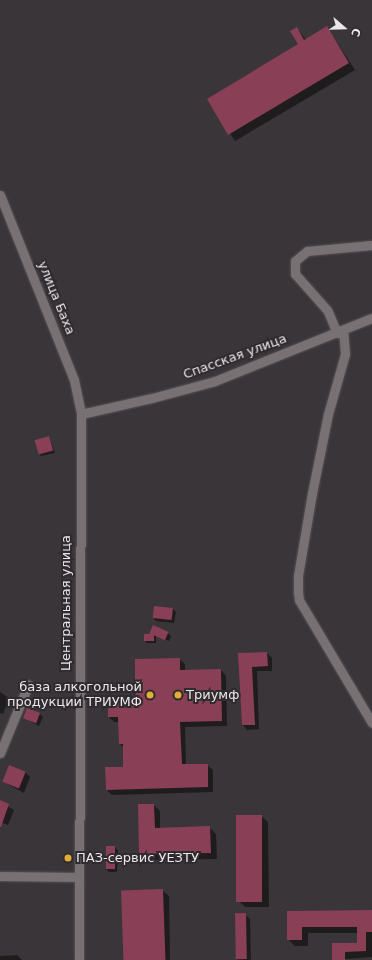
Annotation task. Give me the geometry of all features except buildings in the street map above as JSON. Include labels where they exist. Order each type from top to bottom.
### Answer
[{"type":"street","name":"улица Баха","points":[[0,195],[74,380],[80,414]]},
{"type":"street","points":[[372,245],[307,251],[295,261],[295,274],[327,310],[340,332],[345,354],[328,414],[313,486],[298,576],[299,600],[372,723]]},
{"type":"street","name":"Спасская улица","points":[[80,414],[152,398],[215,380],[340,332],[372,318]]},
{"type":"street","name":"Центральная улица","points":[[79,960],[80,414]]},
{"type":"street","points":[[0,753],[28,685]]},
{"type":"street","points":[[0,876],[78,877]]},
{"type":"place","name":"база алкогольной продукции ТРИУМФ","points":[[150,695]]},
{"type":"place","name":"Триумф","points":[[178,695]]},
{"type":"place","name":"ПАЗ-сервис УЕЗТУ","points":[[68,858]]}]
